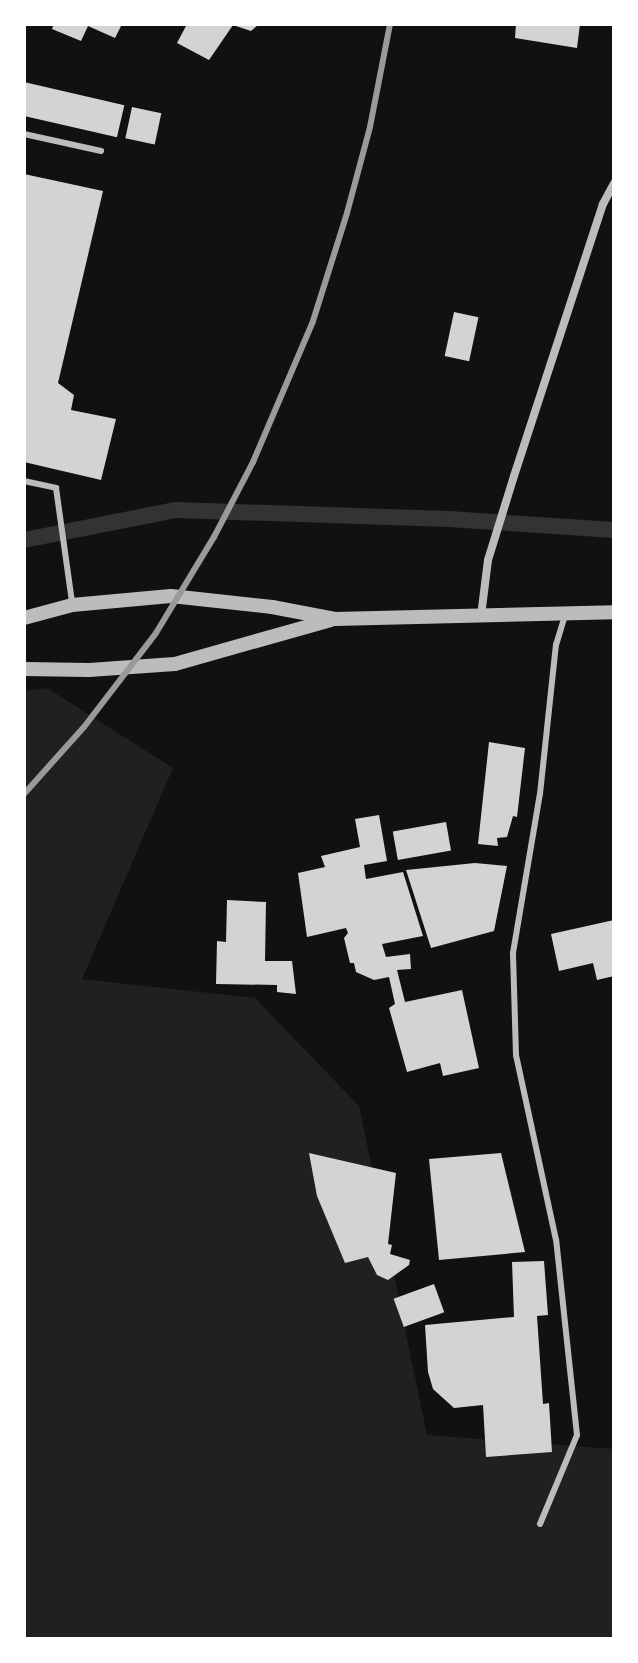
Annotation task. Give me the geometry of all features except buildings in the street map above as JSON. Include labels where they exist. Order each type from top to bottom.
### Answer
[{"type":"street","points":[[481,616],[488,560],[603,204],[614,183]]},
{"type":"street","points":[[24,618],[72,605],[171,596],[272,607],[335,619],[614,612]]},
{"type":"street","points":[[24,669],[89,670],[175,664],[335,619]]},
{"type":"lane","points":[[24,134],[101,151]]},
{"type":"lane","points":[[24,481],[56,488],[72,605]]},
{"type":"lane","points":[[540,1524],[577,1435],[556,1240],[516,1055],[513,953],[540,794],[556,645],[566,613]]},
{"type":"shaded area","points":[[47,688],[173,768],[82,979],[255,998],[359,1106],[427,1435],[614,1449],[614,1639],[24,1639],[24,691]]},
{"type":"waterway","points":[[24,540],[176,510],[449,519],[614,530]]},
{"type":"railway","points":[[24,794],[84,727],[156,633],[214,537],[253,462],[313,321],[347,213],[370,127],[390,24]]}]
